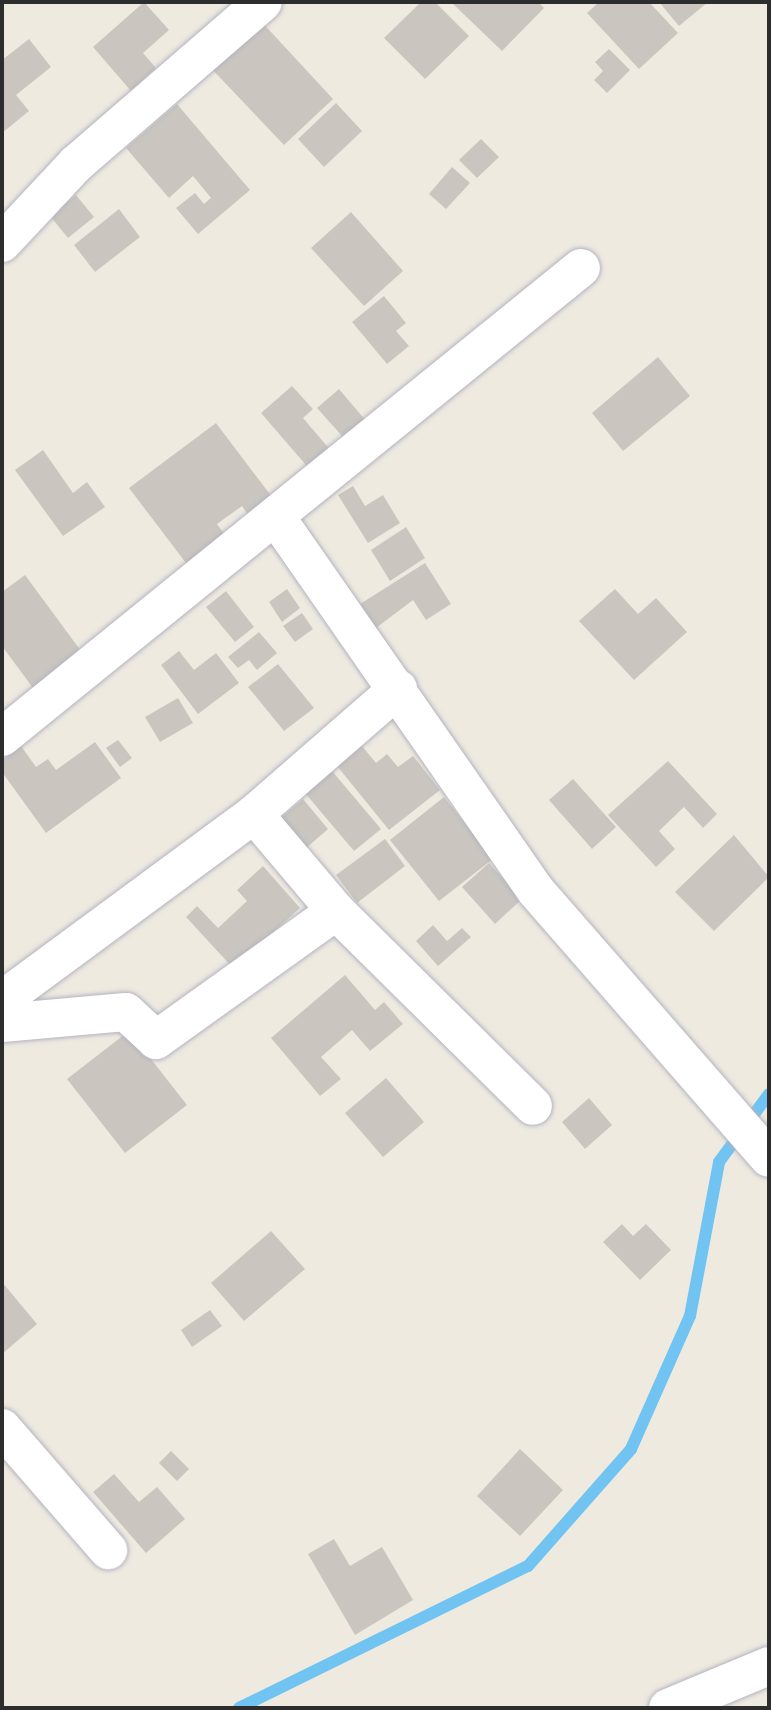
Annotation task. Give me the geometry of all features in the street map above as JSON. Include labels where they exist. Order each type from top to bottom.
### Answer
[{"type":"street","points":[[2,243],[76,164],[263,2]]},
{"type":"street","points":[[2,737],[581,268]]},
{"type":"street","points":[[276,517],[536,891],[766,1152]]},
{"type":"street","points":[[2,1000],[254,814],[398,689]]},
{"type":"street","points":[[254,814],[336,911],[533,1106]]},
{"type":"street","points":[[2,1023],[126,1012],[156,1040],[336,911]]},
{"type":"street","points":[[2,1428],[108,1550]]},
{"type":"street","points":[[668,1708],[769,1666]]},
{"type":"building","points":[[144,2],[169,30],[143,53],[156,68],[131,91],[93,47]]},
{"type":"building","points":[[421,2],[435,2],[469,36],[425,79],[384,38]]},
{"type":"building","points":[[451,2],[538,2],[544,8],[502,51]]},
{"type":"building","points":[[599,2],[649,2],[678,33],[639,69],[587,13]]},
{"type":"building","points":[[659,2],[708,2],[679,26]]},
{"type":"building","points":[[259,19],[333,99],[284,145],[209,66]]},
{"type":"building","points":[[29,39],[51,67],[16,95],[29,111],[2,133],[2,60]]},
{"type":"building","points":[[609,49],[630,70],[607,93],[594,80],[603,71],[595,62]]},
{"type":"building","points":[[336,103],[362,131],[324,167],[298,139]]},
{"type":"building","points":[[177,104],[250,190],[198,234],[176,208],[195,193],[204,204],[211,198],[193,176],[169,198],[126,148]]},
{"type":"building","points":[[481,139],[499,157],[477,178],[459,160]]},
{"type":"building","points":[[452,167],[470,183],[446,209],[429,194]]},
{"type":"building","points":[[76,195],[94,217],[68,238],[50,216]]},
{"type":"building","points":[[119,209],[140,237],[95,272],[74,245]]},
{"type":"building","points":[[351,212],[403,271],[364,306],[311,248]]},
{"type":"building","points":[[384,296],[406,323],[396,331],[409,346],[387,364],[352,322]]},
{"type":"building","points":[[658,357],[690,396],[623,451],[592,413]]},
{"type":"building","points":[[292,386],[313,409],[303,418],[333,453],[312,472],[261,413]]},
{"type":"building","points":[[339,389],[372,428],[351,446],[317,408]]},
{"type":"building","points":[[216,423],[275,501],[251,519],[242,506],[217,524],[227,538],[189,567],[129,488]]},
{"type":"building","points":[[43,450],[73,493],[87,482],[105,507],[63,536],[15,470]]},
{"type":"building","points":[[353,486],[365,506],[383,495],[400,523],[368,543],[338,495]]},
{"type":"building","points":[[406,527],[425,558],[390,581],[371,550]]},
{"type":"building","points":[[425,563],[451,604],[426,620],[413,600],[376,628],[360,604]]},
{"type":"building","points":[[25,575],[81,651],[33,688],[2,646],[2,592]]},
{"type":"building","points":[[287,589],[300,608],[282,622],[269,602]]},
{"type":"building","points":[[615,589],[638,614],[656,598],[687,632],[634,680],[579,621]]},
{"type":"building","points":[[226,591],[254,627],[235,642],[206,607]]},
{"type":"building","points":[[302,613],[313,629],[295,642],[283,626]]},
{"type":"building","points":[[259,632],[277,653],[257,670],[249,660],[238,668],[228,657]]},
{"type":"building","points":[[179,651],[194,670],[216,653],[239,683],[198,714],[161,665]]},
{"type":"building","points":[[278,664],[314,708],[284,731],[248,687]]},
{"type":"building","points":[[178,698],[193,723],[160,742],[145,717]]},
{"type":"building","points":[[118,740],[132,758],[120,767],[106,748]]},
{"type":"building","points":[[95,742],[121,778],[46,833],[2,772],[2,760],[21,746],[36,767],[48,759],[56,770]]},
{"type":"building","points":[[362,746],[376,763],[387,754],[398,767],[413,756],[440,790],[389,830],[337,766]]},
{"type":"building","points":[[668,761],[717,814],[703,828],[684,807],[659,831],[675,849],[656,867],[608,815]]},
{"type":"building","points":[[332,771],[381,829],[354,851],[305,793]]},
{"type":"building","points":[[573,779],[616,827],[592,849],[549,800]]},
{"type":"building","points":[[444,797],[493,859],[439,901],[390,840]]},
{"type":"building","points":[[303,799],[328,829],[305,849],[279,820]]},
{"type":"building","points":[[734,835],[769,877],[714,931],[675,892]]},
{"type":"building","points":[[385,839],[405,866],[357,903],[336,875]]},
{"type":"building","points":[[489,863],[522,899],[495,924],[462,887]]},
{"type":"building","points":[[263,866],[300,908],[233,968],[186,917],[197,906],[218,928],[247,901],[237,890]]},
{"type":"building","points":[[433,925],[447,941],[462,928],[471,937],[438,966],[416,941]]},
{"type":"building","points":[[345,975],[375,1010],[384,1002],[403,1024],[370,1051],[352,1030],[321,1057],[341,1079],[320,1096],[271,1038]]},
{"type":"building","points":[[129,1031],[187,1105],[125,1153],[67,1079]]},
{"type":"building","points":[[386,1078],[424,1122],[383,1157],[345,1113]]},
{"type":"building","points":[[589,1098],[612,1125],[585,1149],[562,1122]]},
{"type":"building","points":[[622,1224],[633,1236],[646,1224],[671,1250],[640,1280],[603,1242]]},
{"type":"building","points":[[271,1231],[305,1269],[244,1321],[211,1283]]},
{"type":"building","points":[[2,1282],[37,1324],[2,1354]]},
{"type":"building","points":[[210,1310],[222,1326],[192,1347],[181,1330]]},
{"type":"building","points":[[520,1449],[563,1490],[520,1536],[477,1496]]},
{"type":"building","points":[[171,1451],[189,1469],[177,1481],[159,1463]]},
{"type":"building","points":[[114,1474],[139,1502],[157,1487],[185,1519],[146,1553],[93,1492]]},
{"type":"building","points":[[334,1539],[350,1566],[382,1547],[413,1600],[355,1635],[308,1554]]},
{"type":"waterway","points":[[239,1708],[528,1566],[631,1449],[690,1316],[719,1162],[769,1094]]}]
